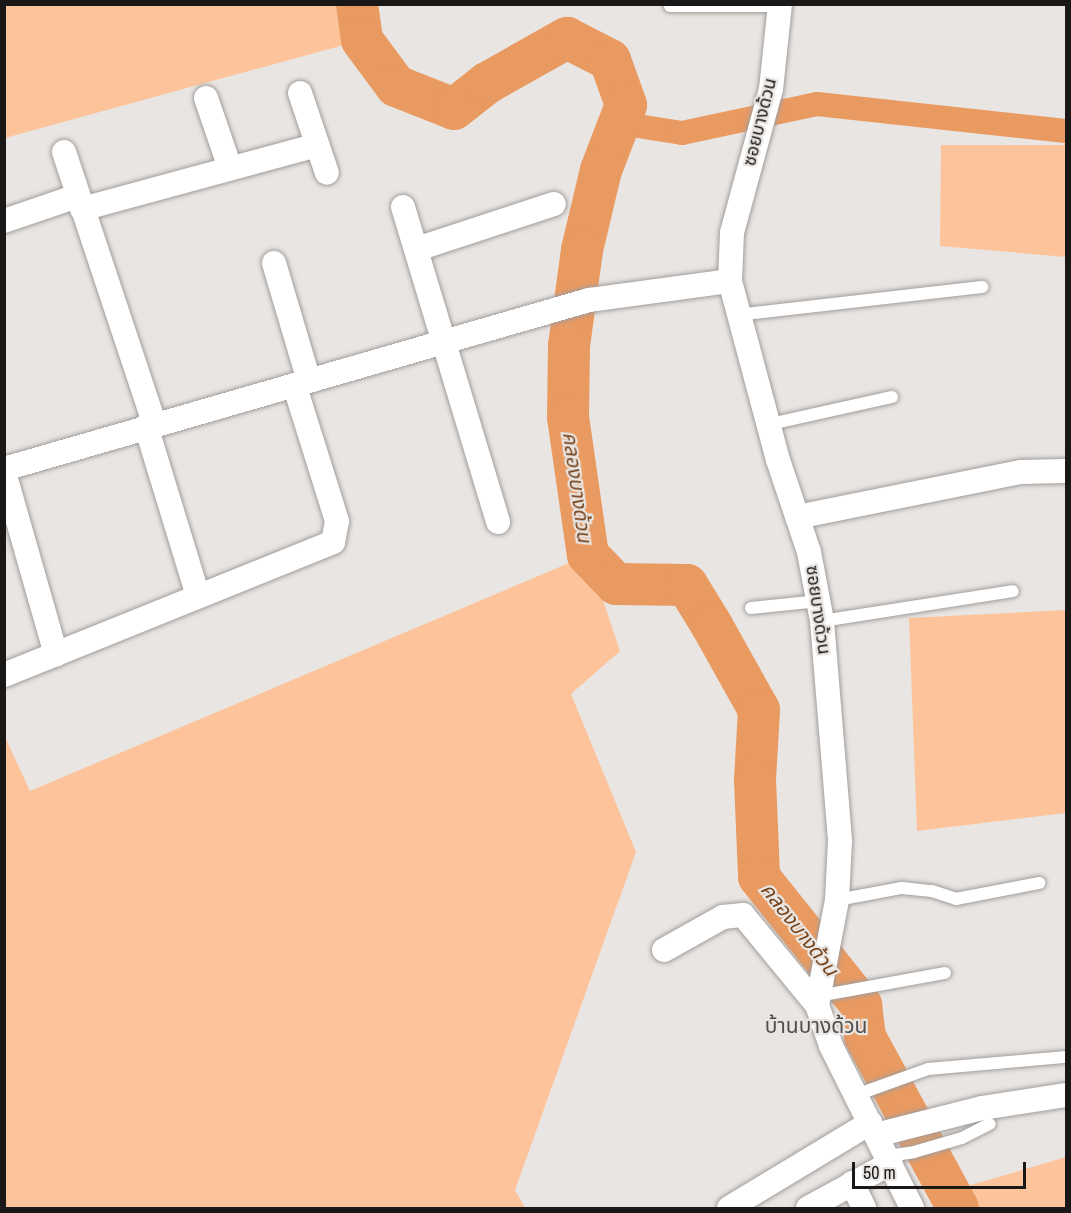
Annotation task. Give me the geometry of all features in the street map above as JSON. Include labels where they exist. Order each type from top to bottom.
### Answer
[{"type":"street","name":"ซอยบางด้วน","points":[[780,5],[771,89],[732,233],[729,281],[736,315],[797,517],[820,611],[840,841],[835,910],[823,994]]},
{"type":"street","points":[[300,93],[327,173]]},
{"type":"street","points":[[206,98],[230,168]]},
{"type":"street","points":[[4,221],[230,168],[317,145]]},
{"type":"street","points":[[64,152],[150,425],[198,596]]},
{"type":"street","points":[[417,249],[554,204]]},
{"type":"street","points":[[403,207],[498,522]]},
{"type":"street","points":[[4,675],[333,542],[337,521],[274,263]]},
{"type":"street","points":[[56,655],[4,471],[150,425],[302,384],[548,311],[590,300],[729,281]]},
{"type":"street","points":[[797,517],[1021,472],[1066,471]]},
{"type":"street","points":[[664,950],[723,917],[743,915],[823,994],[831,1046],[866,1092],[912,1209]]},
{"type":"street","points":[[729,1209],[924,1121],[1066,1095]]},
{"type":"street","points":[[808,1209],[852,1182],[884,1141]]},
{"type":"street","points":[[852,1182],[864,1209]]},
{"type":"lane","points":[[670,6],[780,5]]},
{"type":"lane","points":[[736,315],[982,287]]},
{"type":"lane","points":[[770,424],[892,397]]},
{"type":"lane","points":[[751,608],[820,611],[1013,591]]},
{"type":"lane","points":[[835,910],[902,888],[932,891],[957,899],[1039,883]]},
{"type":"lane","points":[[823,994],[945,973]]},
{"type":"lane","points":[[866,1092],[900,1077],[928,1069],[1066,1057]]},
{"type":"lane","points":[[884,1141],[914,1152],[990,1124]]},
{"type":"shaded area","points":[[5,4],[355,5],[362,40],[5,138]]},
{"type":"shaded area","points":[[941,145],[1066,145],[1066,257],[940,246]]},
{"type":"shaded area","points":[[588,555],[620,651],[571,694],[636,852],[515,1190],[525,1208],[5,1208],[5,737],[30,791]]},
{"type":"shaded area","points":[[1066,610],[1066,813],[917,831],[909,618]]},
{"type":"shaded area","points":[[1066,1157],[1066,1208],[965,1208],[954,1190]]},
{"type":"waterway","name":"คลองบางด้วน","points":[[357,4],[362,40],[396,86],[454,109],[487,83],[567,38],[610,60],[626,105],[601,170],[582,250],[569,346],[568,417],[588,555],[616,584],[687,585],[711,624],[759,710],[755,780],[759,877],[861,1005],[865,1037],[958,1208]]},
{"type":"waterway","points":[[619,123],[682,133],[817,104],[1066,131]]},
{"type":"district","name":"บ้านบางด้วน","points":[[816,1026]]}]
